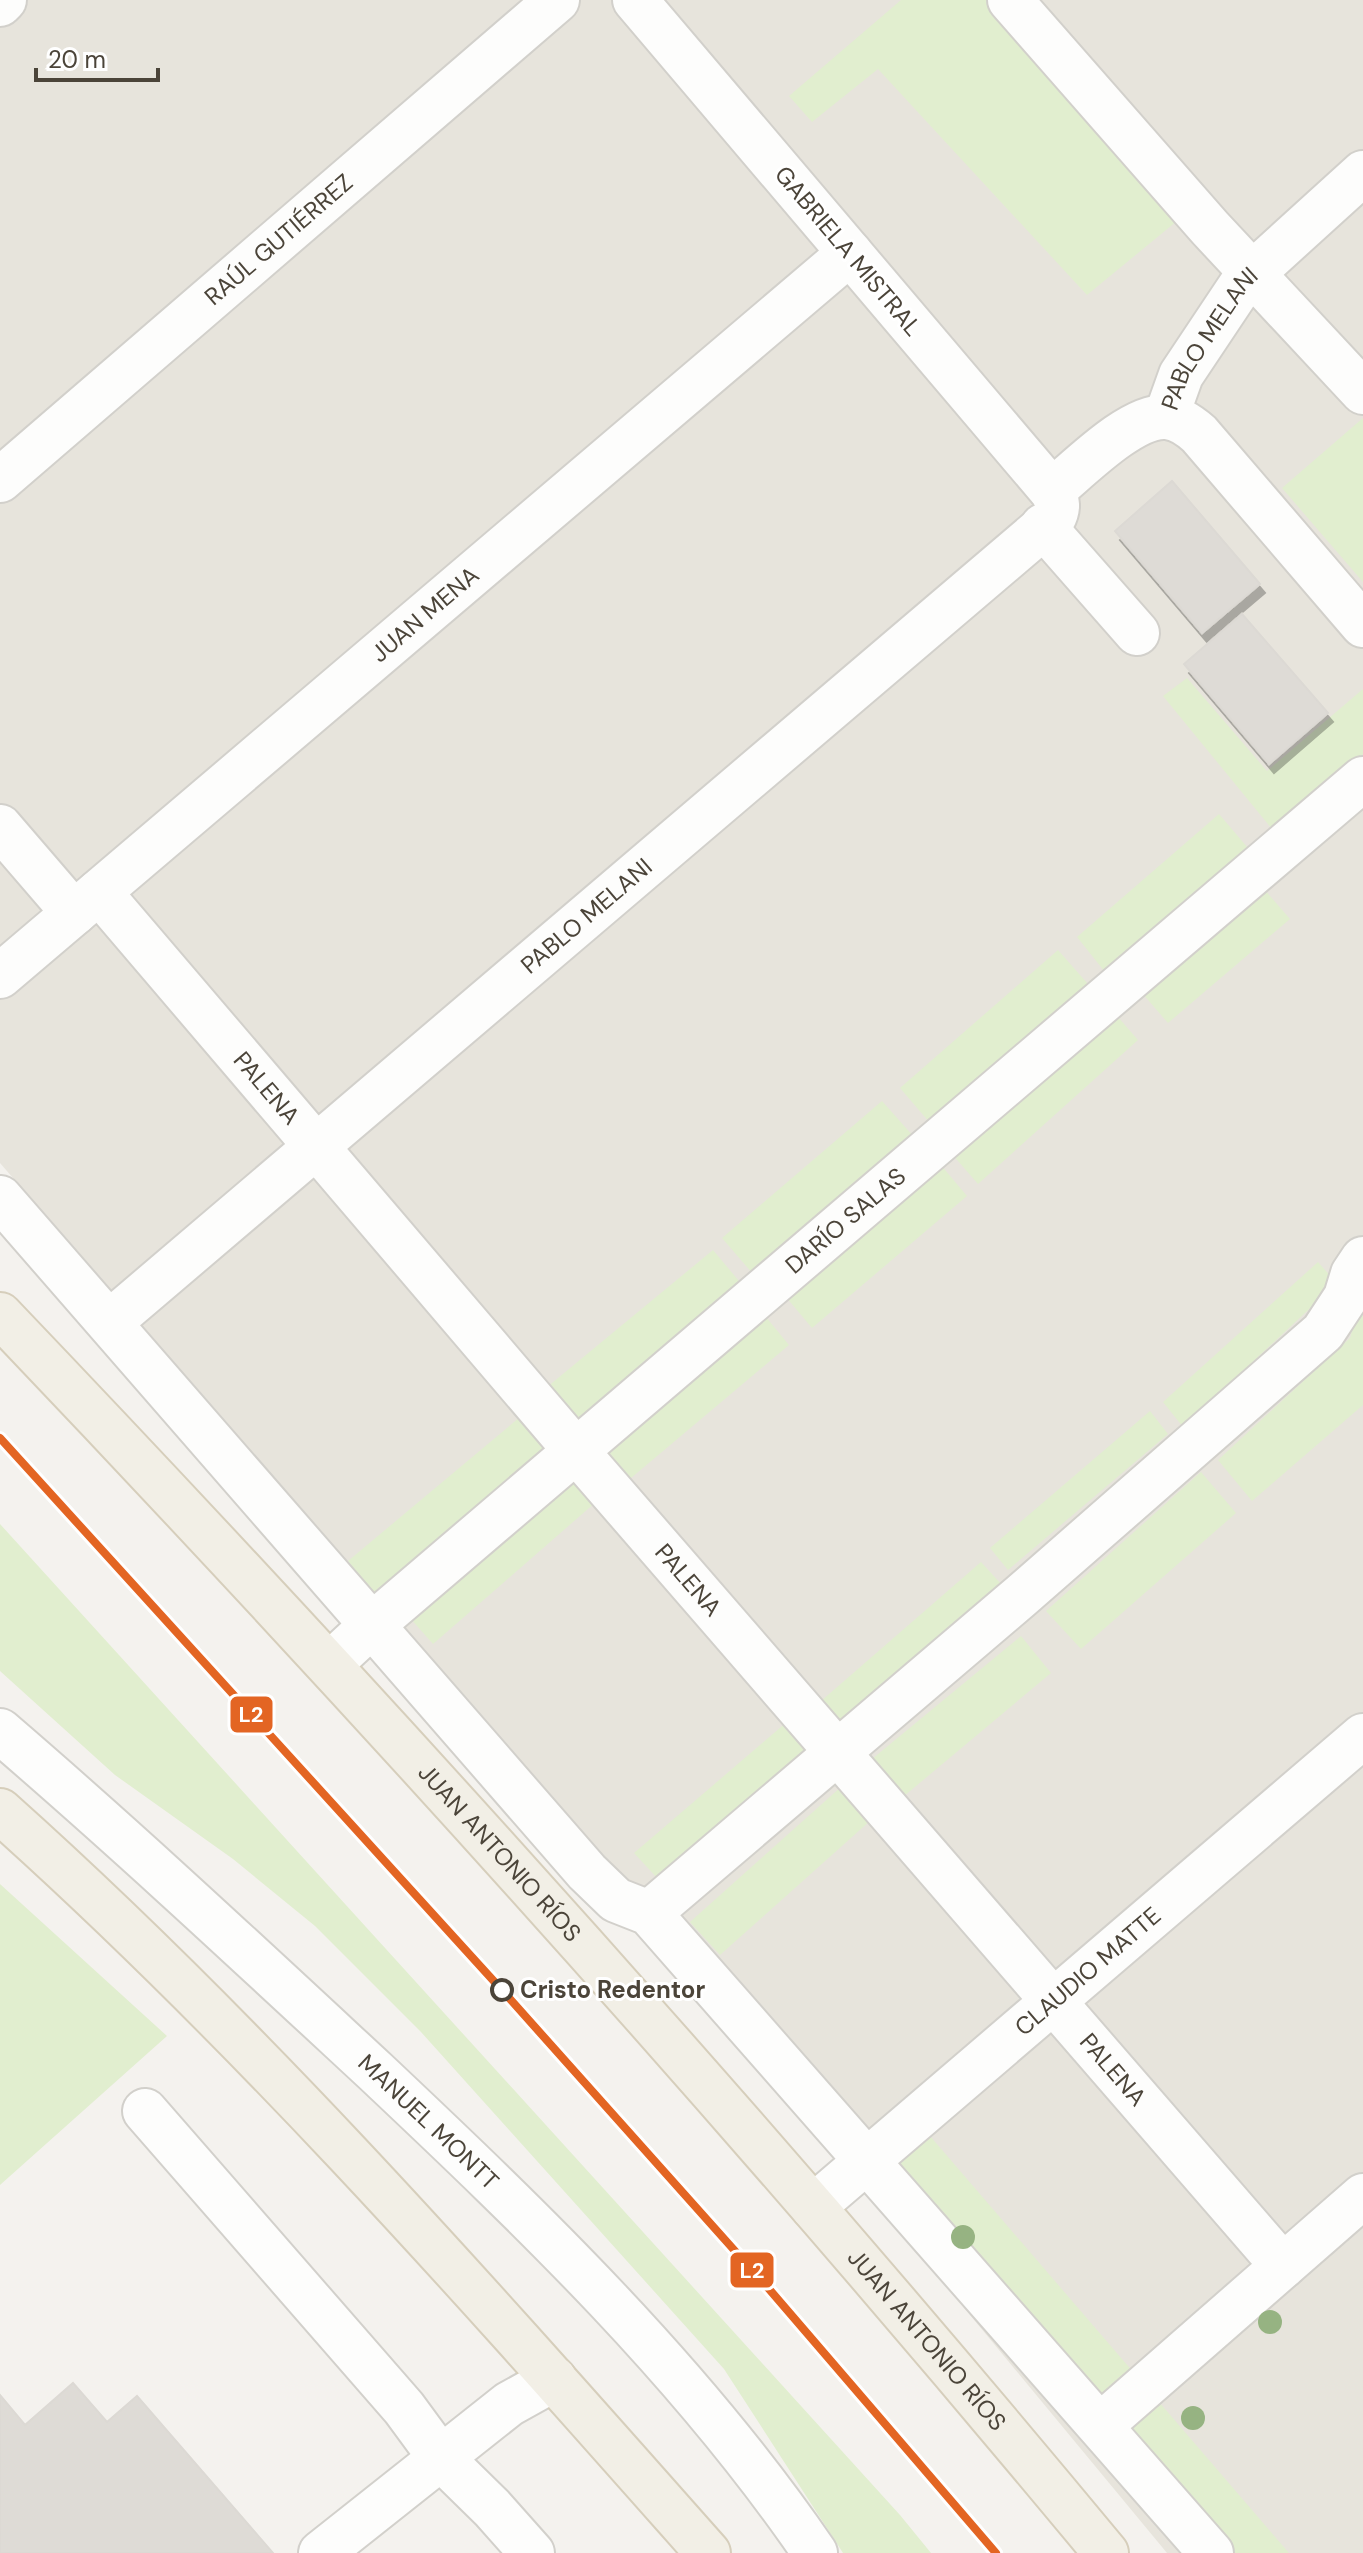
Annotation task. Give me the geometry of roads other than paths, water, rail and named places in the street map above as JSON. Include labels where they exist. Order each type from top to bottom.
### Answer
[{"type":"main road","name":"JUAN ANTONIO RÍOS","points":[[0,1315],[330,1664],[813,2207],[1106,2553]]},
{"type":"main road","points":[[0,1811],[87,1888],[153,1953],[412,2223],[708,2553]]},
{"type":"street","name":"RAÚL GUTIÉRREZ","points":[[0,480],[557,0]]},
{"type":"street","name":"GABRIELA MISTRAL","points":[[635,0],[850,253],[1051,508],[1137,633]]},
{"type":"street","points":[[1010,0],[1210,228],[1363,392]]},
{"type":"street","name":"PABLO MELANI","points":[[110,1322],[1051,508],[1134,426],[1166,417],[1181,375],[1243,282],[1363,173]]},
{"type":"street","name":"JUAN MENA","points":[[0,976],[850,253]]},
{"type":"street","points":[[1166,417],[1184,423],[1199,434],[1363,625]]},
{"type":"street","name":"DARÍO SALAS","points":[[330,1664],[1363,779]]},
{"type":"street","name":"PALENA","points":[[0,827],[86,903],[315,1145],[1283,2266]]},
{"type":"street","points":[[0,1198],[587,1872],[616,1900],[649,1913],[1211,2553]]},
{"type":"street","points":[[649,1913],[839,1754],[1323,1332],[1346,1297],[1353,1274],[1363,1259]]},
{"type":"street","name":"MANUEL MONTT","points":[[0,1731],[252,1956],[483,2172],[563,2252],[700,2403],[743,2455],[815,2553]]},
{"type":"street","name":"CLAUDIO MATTE","points":[[813,2207],[1363,1736]]},
{"type":"street","name":"MANUEL MONTT","points":[[0,1763],[208,1948],[563,2277],[644,2365],[730,2470],[791,2553]]},
{"type":"street","points":[[145,2111],[404,2408],[440,2457],[532,2553]]},
{"type":"street","points":[[1101,2425],[1363,2196]]},
{"type":"street","points":[[321,2553],[509,2404],[554,2379]]},
{"type":"place","name":"Cristo Redentor","points":[[502,1990]]}]
